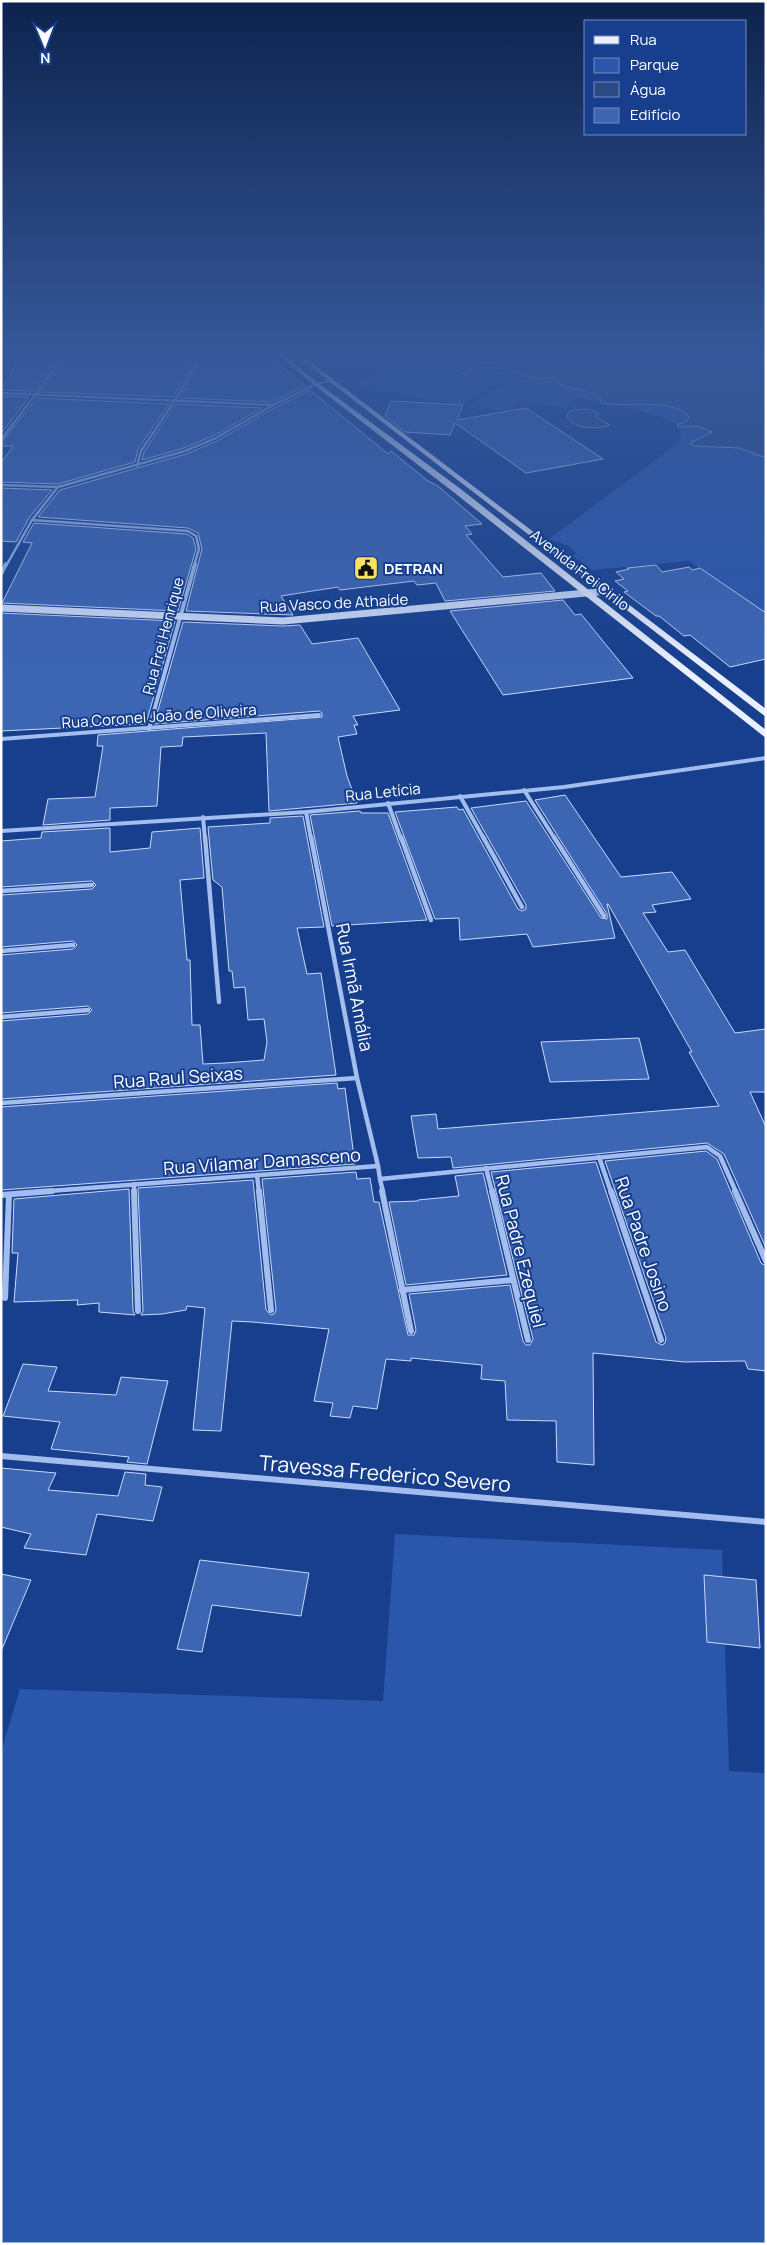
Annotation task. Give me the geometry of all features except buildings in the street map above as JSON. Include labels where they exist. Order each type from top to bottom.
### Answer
[{"type":"main road","name":"Avenida Frei Cirilo","points":[[416,460],[766,735]]},
{"type":"main road","name":"Avenida Frei Cirilo","points":[[434,460],[608,591],[766,714]]},
{"type":"street","points":[[138,460],[138,466]]},
{"type":"street","points":[[1,485],[58,487],[155,460]]},
{"type":"street","points":[[1,574],[32,520],[58,487]]},
{"type":"street","name":"Rua Frei Henrique","points":[[32,520],[190,531],[195,533],[199,549],[149,729]]},
{"type":"street","name":"Rua Vasco de Athaíde","points":[[1,608],[283,621],[608,591]]},
{"type":"street","name":"Rua Coronel João de Oliveira","points":[[1,739],[319,716]]},
{"type":"street","name":"Rua Letícia","points":[[1,831],[306,812],[564,787],[766,758]]},
{"type":"street","points":[[524,790],[604,916]]},
{"type":"street","points":[[460,796],[522,907]]},
{"type":"street","points":[[388,803],[430,920]]},
{"type":"street","name":"Rua Irmã Amália","points":[[306,812],[357,1078],[378,1166]]},
{"type":"street","points":[[203,817],[218,1002]]},
{"type":"street","points":[[1,891],[92,885]]},
{"type":"street","points":[[1,951],[73,945]]},
{"type":"street","points":[[1,1017],[88,1010]]},
{"type":"street","name":"Rua Raul Seixas","points":[[1,1103],[357,1078]]},
{"type":"street","name":"Rua Vilamar Damasceno","points":[[1,1196],[378,1166],[380,1179],[692,1148],[712,1149],[720,1156],[766,1261]]},
{"type":"street","name":"Rua Padre Josino","points":[[599,1157],[661,1340]]},
{"type":"street","name":"Rua Padre Ezequiel","points":[[486,1168],[528,1340]]},
{"type":"street","points":[[257,1175],[271,1310]]},
{"type":"street","points":[[380,1179],[411,1331]]},
{"type":"street","points":[[134,1184],[138,1311]]},
{"type":"street","points":[[5,1298],[8,1195]]},
{"type":"street","points":[[402,1290],[512,1280]]},
{"type":"street","name":"Travessa Frederico Severo","points":[[1,1456],[766,1522]]},
{"type":"green space","points":[[656,460],[766,460],[766,611],[761,612],[689,561],[592,570],[573,556],[576,553],[569,546],[549,539]]},
{"type":"green space","points":[[395,1534],[722,1550],[729,1771],[766,1773],[766,2244],[1,2244],[1,1752],[20,1689],[383,1701]]},
{"type":"place","name":"DETRAN","points":[[366,568]]}]
